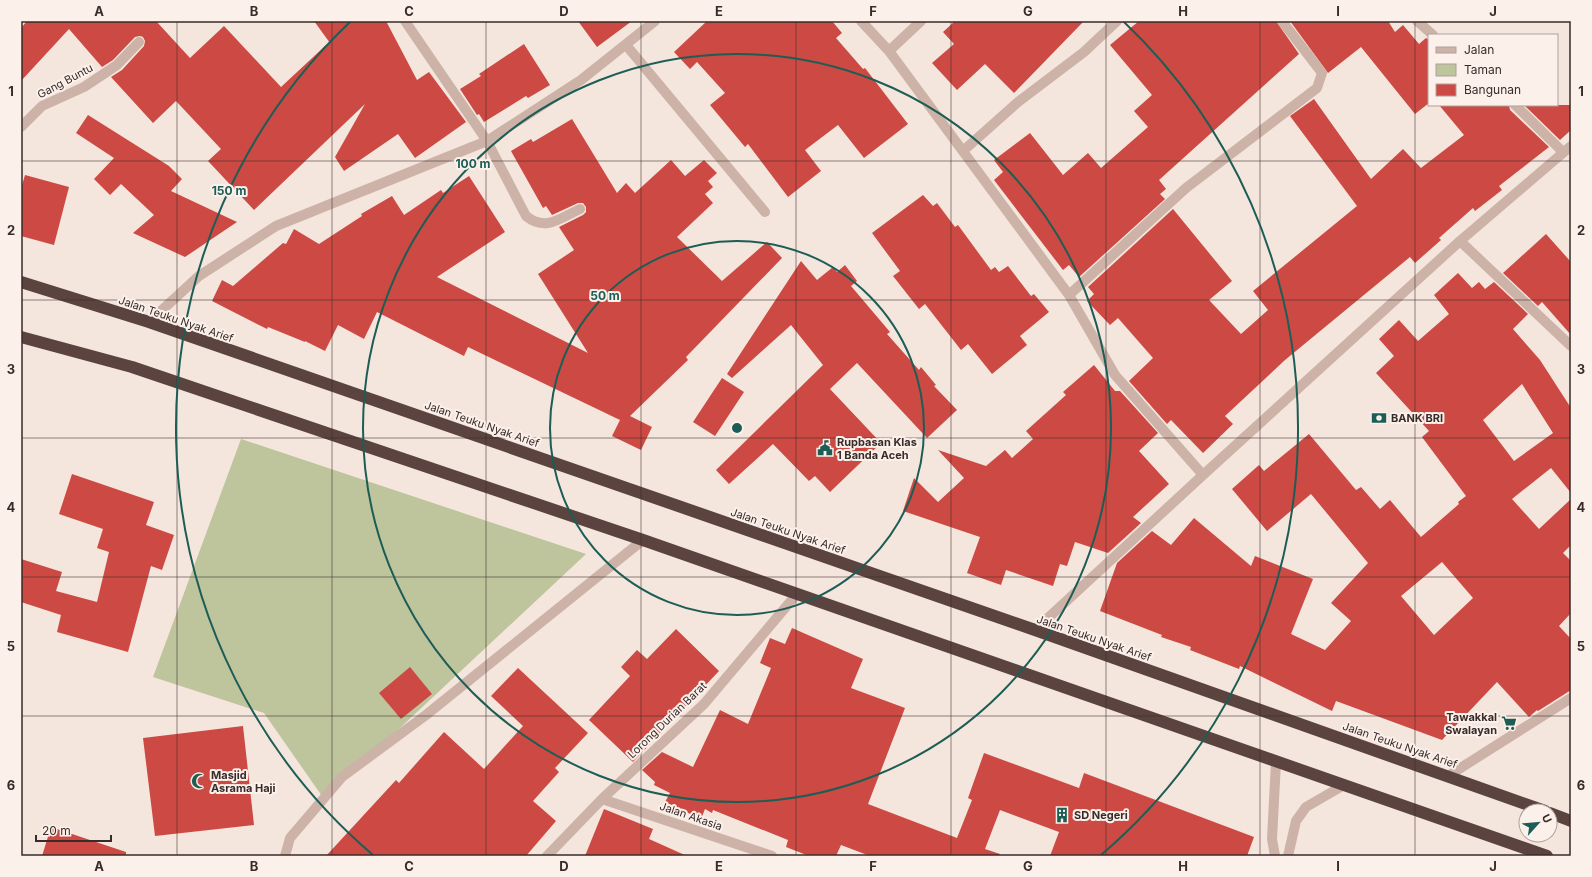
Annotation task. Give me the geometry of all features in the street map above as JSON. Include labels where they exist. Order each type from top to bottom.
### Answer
[{"type":"highway","name":"Jalan Teuku Nyak Arief","points":[[21,282],[148,322],[1035,630],[1523,803]]},
{"type":"highway","points":[[21,337],[132,367],[643,540],[796,595],[1547,856]]},
{"type":"highway","points":[[1558,816],[1571,820]]},
{"type":"street","points":[[405,21],[487,141],[526,216],[534,222],[546,225],[580,209]]},
{"type":"street","points":[[148,322],[199,276],[276,226],[487,141],[581,80],[655,21]]},
{"type":"street","points":[[861,21],[889,51],[1069,295],[1115,375],[1203,475]]},
{"type":"street","points":[[889,51],[922,21]]},
{"type":"street","points":[[963,151],[1018,102],[1084,52],[1117,21]]},
{"type":"street","points":[[1069,295],[1186,188],[1317,88],[1322,73],[1282,21]]},
{"type":"street","points":[[1417,21],[1432,34]]},
{"type":"street","name":"Gang Buntu","points":[[21,127],[42,106],[84,87],[117,65],[139,42]]},
{"type":"street","points":[[626,45],[765,212]]},
{"type":"street","points":[[1035,630],[1460,241],[1567,149],[1516,106]]},
{"type":"street","points":[[1460,241],[1571,346]]},
{"type":"street","points":[[285,856],[290,838],[342,777],[426,714],[643,540]]},
{"type":"street","name":"Lorong Durian Barat","points":[[547,856],[602,799],[704,704],[796,595]]},
{"type":"street","points":[[1448,776],[1571,698]]},
{"type":"street","points":[[1275,856],[1272,839],[1276,762]]},
{"type":"street","points":[[1288,856],[1296,821],[1306,807],[1344,785]]},
{"type":"street","name":"Jalan Akasia","points":[[602,799],[772,856]]},
{"type":"green space","points":[[241,439],[586,554],[324,799],[264,713],[153,677]]},
{"type":"building","points":[[27,21],[156,21],[190,58],[224,26],[281,87],[330,43],[314,21],[386,21],[417,80],[429,72],[466,122],[415,158],[398,134],[344,171],[335,157],[365,104],[254,210],[208,161],[221,149],[176,101],[153,123],[111,77],[122,70],[144,46],[145,41],[143,37],[135,37],[113,60],[102,67],[69,29],[21,81],[21,28]]},
{"type":"building","points":[[578,21],[632,21],[597,47]]},
{"type":"building","points":[[707,21],[832,21],[842,33],[836,38],[863,69],[865,68],[908,124],[864,158],[838,125],[805,150],[821,171],[788,197],[748,144],[745,147],[710,105],[725,93],[697,62],[690,69],[674,52]]},
{"type":"building","points":[[955,21],[1084,21],[1014,93],[985,64],[957,90],[932,63],[954,44],[943,32]]},
{"type":"building","points":[[1139,21],[1276,21],[1299,54],[1159,180],[1166,189],[1160,194],[1165,199],[1079,277],[1069,265],[1063,270],[994,180],[1003,172],[994,160],[1030,133],[1063,175],[1088,153],[1101,168],[1148,127],[1134,111],[1152,95],[1110,45]]},
{"type":"building","points":[[1290,21],[1388,21],[1395,32],[1403,25],[1419,44],[1426,38],[1428,39],[1428,104],[1415,114],[1361,47],[1328,73]]},
{"type":"building","points":[[524,44],[550,85],[528,98],[526,96],[484,122],[479,114],[477,115],[460,89],[481,76],[479,74]]},
{"type":"building","points":[[1314,99],[1371,179],[1403,149],[1421,168],[1464,135],[1440,106],[1509,106],[1510,110],[1549,147],[1499,186],[1502,190],[1475,211],[1473,208],[1439,238],[1441,240],[1415,263],[1410,257],[1285,360],[1225,416],[1233,424],[1203,453],[1171,420],[1167,424],[1129,381],[1153,358],[1118,318],[1110,325],[1087,301],[1094,294],[1088,287],[1173,209],[1232,281],[1209,300],[1241,334],[1268,310],[1253,291],[1357,206],[1290,116]]},
{"type":"building","points":[[1571,105],[1571,130],[1560,140],[1525,106]]},
{"type":"building","points":[[88,115],[169,166],[182,179],[171,191],[237,222],[185,257],[133,233],[154,215],[121,184],[110,195],[94,179],[114,158],[76,133]]},
{"type":"building","points":[[572,119],[617,193],[626,183],[635,193],[671,160],[685,176],[704,160],[717,173],[708,181],[713,187],[705,194],[713,203],[677,237],[722,281],[767,242],[782,258],[686,357],[688,360],[630,416],[652,427],[641,450],[612,436],[620,420],[468,347],[464,356],[377,312],[364,339],[338,325],[325,351],[305,341],[268,327],[267,329],[212,301],[222,280],[233,286],[283,243],[286,244],[294,229],[319,244],[362,216],[361,214],[392,196],[404,215],[441,190],[443,193],[469,176],[505,232],[437,277],[588,353],[538,274],[574,250],[559,227],[583,215],[586,212],[586,207],[583,203],[578,203],[552,215],[546,206],[543,208],[511,151],[531,139],[533,142]]},
{"type":"building","points":[[25,175],[69,187],[54,245],[21,236],[21,189]]},
{"type":"building","points":[[923,195],[933,206],[937,203],[955,227],[958,225],[991,270],[995,267],[999,272],[1008,266],[1031,296],[1034,294],[1049,312],[1020,336],[1027,345],[992,374],[968,344],[961,350],[925,304],[919,309],[893,276],[900,271],[872,233]]},
{"type":"building","points":[[1546,234],[1571,262],[1571,335],[1542,302],[1538,306],[1503,273]]},
{"type":"building","points":[[801,261],[817,280],[833,267],[837,272],[845,265],[857,281],[851,286],[890,332],[887,334],[919,370],[921,367],[936,385],[934,386],[957,410],[927,438],[857,363],[830,389],[881,443],[830,492],[815,476],[809,481],[773,444],[729,484],[716,470],[823,365],[791,325],[732,378],[727,374]]},
{"type":"building","points":[[1458,273],[1472,288],[1479,282],[1485,289],[1494,282],[1528,314],[1513,329],[1540,360],[1571,408],[1571,493],[1551,468],[1512,499],[1539,529],[1571,499],[1571,545],[1563,553],[1571,561],[1571,613],[1559,626],[1571,639],[1571,690],[1538,711],[1537,710],[1529,717],[1497,682],[1442,740],[1336,701],[1332,711],[1240,666],[1239,669],[1190,650],[1191,647],[1161,637],[1162,635],[1100,611],[1117,563],[1152,531],[1171,545],[1194,518],[1251,566],[1255,556],[1313,579],[1291,634],[1325,650],[1351,621],[1331,603],[1368,563],[1311,494],[1267,531],[1232,489],[1259,465],[1264,471],[1309,434],[1356,490],[1361,487],[1380,509],[1390,500],[1421,537],[1459,504],[1458,502],[1466,496],[1422,437],[1429,431],[1376,373],[1394,356],[1379,339],[1399,320],[1418,341],[1449,314],[1434,295]],"holes":[[[1522,384],[1553,433],[1514,461],[1483,420]],[[1442,562],[1473,598],[1434,635],[1401,596]]]},
{"type":"building","points":[[1094,365],[1115,391],[1120,391],[1158,433],[1139,451],[1169,484],[1133,517],[1141,523],[1108,553],[1075,542],[1067,566],[1060,564],[1053,586],[1006,570],[1001,585],[967,573],[980,537],[903,511],[914,478],[938,502],[964,478],[938,450],[986,466],[1005,450],[1012,458],[1033,439],[1026,431],[1066,395],[1063,392]]},
{"type":"building","points":[[722,378],[744,392],[715,436],[693,422]]},
{"type":"building","points":[[72,474],[154,502],[146,525],[174,535],[162,570],[151,566],[128,652],[57,632],[61,615],[21,602],[21,559],[62,572],[56,591],[97,602],[109,552],[97,548],[103,529],[59,514]]},
{"type":"building","points":[[792,628],[863,659],[851,688],[905,708],[868,804],[957,838],[972,800],[968,798],[984,753],[1079,788],[1084,773],[1254,837],[1247,856],[1050,856],[1059,832],[1000,810],[985,849],[1000,854],[999,856],[870,856],[841,845],[836,856],[809,856],[786,847],[788,840],[713,810],[712,813],[705,809],[701,819],[665,802],[670,793],[654,785],[655,782],[642,770],[662,752],[693,767],[720,710],[748,724],[771,668],[760,663],[770,638],[785,644]]},
{"type":"building","points":[[676,629],[719,671],[633,762],[589,720],[630,676],[621,667],[637,650],[647,659]]},
{"type":"building","points":[[410,667],[432,694],[401,719],[379,693]]},
{"type":"building","points":[[518,668],[588,733],[555,768],[559,772],[533,801],[556,821],[526,856],[326,856],[396,780],[399,783],[444,732],[484,769],[523,726],[491,696]]},
{"type":"building","name":"Masjid Asrama Haji","points":[[243,726],[254,825],[155,836],[143,738]]},
{"type":"building","points":[[604,809],[653,829],[649,839],[687,856],[585,856]]},
{"type":"building","points":[[51,827],[126,852],[126,856],[42,856]]},
{"type":"place","name":"BANK BRI","points":[[1379,418]]},
{"type":"place","name":"Rupbasan Klas 1 Banda Aceh","points":[[825,448]]},
{"type":"place","name":"Tawakkal Swalayan","points":[[1509,723]]},
{"type":"place","name":"Masjid Asrama Haji","points":[[199,781]]},
{"type":"place","name":"SD Negeri","points":[[1062,815]]}]
